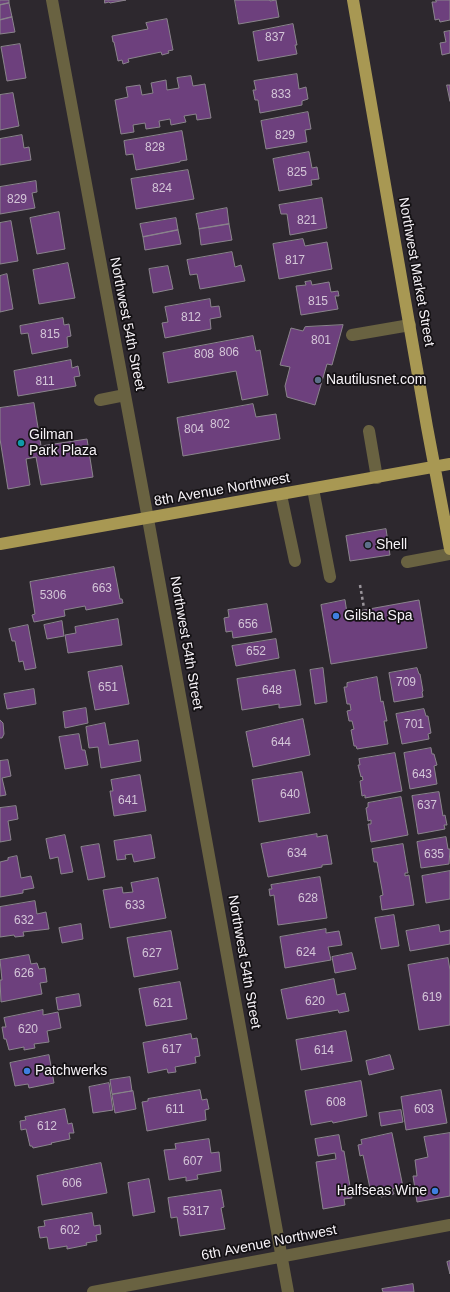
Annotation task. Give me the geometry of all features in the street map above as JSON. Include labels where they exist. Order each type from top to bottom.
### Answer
[{"type":"main road","name":"Northwest Market Street","points":[[353,0],[450,549]]},
{"type":"main road","name":"8th Avenue Northwest","points":[[0,544],[148,519],[450,464]]},
{"type":"street","name":"Northwest 54th Street","points":[[52,0],[288,1292]]},
{"type":"street","points":[[352,335],[410,325]]},
{"type":"street","points":[[100,400],[125,395]]},
{"type":"street","points":[[368,431],[377,478]]},
{"type":"street","points":[[313,489],[330,577]]},
{"type":"street","points":[[281,494],[295,561]]},
{"type":"street","points":[[407,562],[450,554]]},
{"type":"street","name":"6th Avenue Northwest","points":[[93,1292],[450,1225]]},
{"type":"path","points":[[360,585],[364,608]]},
{"type":"building","points":[[0,0],[9,0],[9,3],[0,5]]},
{"type":"building","points":[[105,0],[126,0],[105,3]]},
{"type":"building","points":[[235,0],[276,0],[279,17],[239,24]]},
{"type":"building","points":[[436,0],[450,0],[450,20],[440,22],[439,19],[435,20],[432,2],[436,2]]},
{"type":"building","points":[[9,3],[12,17],[0,20],[0,5]]},
{"type":"building","points":[[12,17],[15,32],[0,34],[0,20]]},
{"type":"building","points":[[167,19],[173,50],[162,55],[161,52],[128,59],[129,62],[123,64],[122,60],[118,61],[112,36],[148,29],[146,23]]},
{"type":"building","points":[[293,24],[297,54],[258,61],[253,32]]},
{"type":"building","points":[[450,31],[450,53],[442,55],[440,43],[446,42],[444,32]]},
{"type":"building","points":[[20,44],[26,78],[7,81],[1,47]]},
{"type":"building","points":[[297,74],[299,89],[306,87],[308,99],[302,101],[302,105],[260,113],[258,100],[255,100],[253,90],[256,90],[254,81]]},
{"type":"building","points":[[191,76],[193,86],[205,84],[211,118],[197,120],[196,114],[184,116],[186,122],[171,125],[170,119],[159,121],[160,127],[146,129],[145,123],[133,125],[134,132],[121,134],[115,100],[128,97],[126,87],[140,85],[142,95],[153,93],[151,83],[166,80],[167,90],[179,88],[177,78]]},
{"type":"building","points":[[447,85],[450,85],[450,101]]},
{"type":"building","points":[[13,93],[19,126],[0,130],[0,95]]},
{"type":"building","points":[[308,112],[311,129],[305,130],[307,142],[266,149],[261,121]]},
{"type":"building","points":[[182,131],[187,160],[136,170],[133,154],[126,155],[124,141]]},
{"type":"building","points":[[22,135],[24,148],[29,147],[31,160],[0,165],[0,139]]},
{"type":"building","points":[[309,152],[312,168],[317,167],[319,179],[311,180],[312,185],[279,191],[273,159]]},
{"type":"building","points":[[188,170],[194,199],[136,209],[131,179]]},
{"type":"building","points":[[36,181],[37,192],[32,193],[35,208],[0,214],[0,187]]},
{"type":"building","points":[[322,198],[327,228],[290,235],[287,214],[281,214],[279,205]]},
{"type":"building","points":[[227,208],[229,224],[199,229],[196,214]]},
{"type":"building","points":[[59,212],[65,249],[37,254],[30,218]]},
{"type":"building","points":[[176,218],[178,230],[143,237],[140,224]]},
{"type":"building","points":[[11,221],[18,261],[0,264],[0,223]]},
{"type":"building","points":[[229,224],[232,240],[201,245],[199,229]]},
{"type":"building","points":[[178,230],[181,244],[145,250],[143,237]]},
{"type":"building","points":[[303,239],[305,246],[327,242],[332,269],[279,279],[273,244]]},
{"type":"building","points":[[232,252],[235,267],[241,265],[245,281],[200,289],[197,274],[190,275],[187,260]]},
{"type":"building","points":[[68,263],[75,298],[39,304],[33,270]]},
{"type":"building","points":[[168,266],[173,289],[153,293],[149,269]]},
{"type":"building","points":[[7,274],[13,309],[0,312],[0,276]]},
{"type":"building","points":[[311,281],[312,285],[329,282],[331,292],[338,291],[339,296],[335,296],[338,309],[301,315],[296,286],[306,285],[305,282]]},
{"type":"building","points":[[210,299],[211,307],[219,306],[221,317],[210,319],[211,329],[165,338],[162,323],[168,322],[165,307]]},
{"type":"building","points":[[63,318],[64,325],[69,324],[71,336],[67,337],[68,347],[32,354],[28,333],[21,334],[20,326]]},
{"type":"building","points":[[343,325],[332,365],[327,364],[315,405],[287,397],[285,386],[290,367],[280,365],[291,328],[303,331],[305,327]]},
{"type":"building","points":[[253,336],[256,351],[260,350],[268,395],[242,400],[236,371],[168,383],[163,353]]},
{"type":"building","points":[[71,360],[72,368],[78,366],[80,376],[74,377],[76,386],[18,396],[14,371]]},
{"type":"building","name":"Gilman Park Plaza","points":[[34,403],[41,446],[87,439],[93,477],[41,485],[36,457],[26,459],[30,485],[8,489],[0,439],[0,408]]},
{"type":"building","points":[[253,404],[256,417],[276,414],[280,439],[183,456],[177,418]]},
{"type":"building","name":"Shell","points":[[386,529],[390,555],[350,561],[346,536]]},
{"type":"building","points":[[114,567],[120,599],[122,599],[123,603],[86,610],[85,606],[64,610],[65,616],[34,622],[32,615],[35,614],[30,582]]},
{"type":"building","points":[[345,600],[347,613],[419,600],[427,648],[331,664],[321,605]]},
{"type":"building","points":[[267,604],[272,632],[233,638],[232,631],[226,632],[224,618],[229,617],[228,610]]},
{"type":"building","points":[[118,619],[122,645],[68,653],[65,635],[76,633],[75,627]]},
{"type":"building","points":[[62,621],[64,636],[47,639],[44,625]]},
{"type":"building","points":[[28,625],[36,668],[25,670],[23,661],[19,662],[15,641],[12,641],[9,629]]},
{"type":"building","points":[[276,639],[279,658],[236,666],[232,646]]},
{"type":"building","points":[[122,666],[129,704],[95,710],[88,672]]},
{"type":"building","points":[[323,668],[327,702],[315,704],[310,670]]},
{"type":"building","points":[[417,668],[420,674],[423,697],[394,702],[389,673]]},
{"type":"building","points":[[295,670],[301,705],[279,708],[279,704],[242,710],[237,679]]},
{"type":"building","points":[[377,677],[381,702],[383,701],[387,721],[384,721],[388,744],[357,749],[356,746],[354,746],[351,730],[354,729],[352,721],[349,721],[347,711],[351,710],[350,704],[347,704],[344,687],[347,687],[347,683]]},
{"type":"building","points":[[34,689],[36,704],[7,709],[4,694]]},
{"type":"building","points":[[86,708],[88,723],[65,728],[63,712]]},
{"type":"building","points":[[424,709],[426,716],[428,716],[431,733],[428,734],[429,739],[402,744],[396,714]]},
{"type":"building","points":[[303,719],[310,755],[253,767],[246,732]]},
{"type":"building","points":[[0,720],[3,723],[4,734],[2,738],[0,738]]},
{"type":"building","points":[[105,723],[109,745],[138,740],[141,761],[101,768],[98,747],[89,748],[86,727]]},
{"type":"building","points":[[79,734],[82,750],[85,750],[88,765],[65,769],[59,737]]},
{"type":"building","points":[[431,748],[437,765],[434,766],[437,784],[410,789],[404,753]]},
{"type":"building","points":[[395,753],[402,791],[365,798],[365,795],[362,796],[360,781],[363,780],[358,765],[360,765],[359,759]]},
{"type":"building","points":[[8,760],[11,776],[2,778],[6,795],[0,796],[0,761]]},
{"type":"building","points":[[302,772],[310,813],[259,822],[252,780]]},
{"type":"building","points":[[140,775],[146,811],[114,816],[110,791],[113,791],[111,780]]},
{"type":"building","points":[[439,792],[443,816],[445,815],[447,825],[444,825],[445,829],[418,834],[412,796]]},
{"type":"building","points":[[401,797],[408,835],[371,842],[368,824],[371,824],[371,820],[368,821],[366,808],[368,807],[368,803]]},
{"type":"building","points":[[16,806],[18,819],[8,821],[11,840],[0,842],[0,808]]},
{"type":"building","points":[[317,834],[317,837],[327,835],[332,864],[268,877],[261,844]]},
{"type":"building","points":[[65,835],[73,872],[61,874],[58,857],[50,859],[46,839]]},
{"type":"building","points":[[151,835],[155,858],[134,862],[132,854],[125,855],[126,859],[117,860],[114,841]]},
{"type":"building","points":[[446,837],[448,849],[450,849],[449,864],[421,868],[417,842]]},
{"type":"building","points":[[99,844],[105,877],[88,880],[81,847]]},
{"type":"building","points":[[403,844],[408,873],[405,873],[405,876],[409,875],[414,905],[382,910],[380,896],[383,895],[377,862],[374,862],[372,849]]},
{"type":"building","points":[[17,856],[21,878],[31,876],[34,888],[23,890],[23,893],[0,897],[0,862]]},
{"type":"building","points":[[450,871],[450,899],[426,903],[422,876]]},
{"type":"building","points":[[320,877],[327,918],[278,925],[274,895],[270,896],[269,889],[272,889],[271,885]]},
{"type":"building","points":[[158,878],[166,918],[110,928],[103,890],[122,887],[123,893],[133,892],[131,883]]},
{"type":"building","points":[[35,901],[37,914],[46,912],[49,929],[23,932],[24,936],[15,937],[14,935],[0,937],[0,907]]},
{"type":"building","points":[[394,915],[399,946],[381,949],[375,918]]},
{"type":"building","points":[[81,924],[83,939],[62,943],[59,928]]},
{"type":"building","points":[[439,925],[440,932],[450,930],[450,944],[410,951],[406,931]]},
{"type":"building","points":[[326,929],[326,933],[339,931],[342,945],[328,947],[331,960],[285,968],[280,937]]},
{"type":"building","points":[[171,931],[178,969],[134,977],[127,938]]},
{"type":"building","points":[[352,953],[356,969],[335,973],[332,957]]},
{"type":"building","points":[[29,955],[31,964],[37,963],[39,969],[45,968],[47,982],[40,983],[42,994],[1,1002],[0,980],[2,980],[0,960]]},
{"type":"building","points":[[448,958],[450,970],[450,1025],[419,1030],[408,965]]},
{"type":"building","points":[[334,979],[337,995],[345,993],[349,1011],[339,1013],[338,1010],[287,1019],[281,990]]},
{"type":"building","points":[[180,982],[187,1019],[146,1026],[139,989]]},
{"type":"building","points":[[79,994],[81,1006],[58,1010],[56,998]]},
{"type":"building","points":[[43,1010],[43,1015],[58,1012],[61,1028],[47,1031],[49,1042],[34,1044],[35,1048],[24,1050],[24,1047],[9,1050],[6,1039],[4,1039],[2,1027],[6,1027],[4,1018]]},
{"type":"building","points":[[346,1031],[352,1061],[301,1070],[296,1040]]},
{"type":"building","points":[[191,1034],[192,1039],[197,1038],[200,1056],[195,1057],[196,1063],[175,1067],[176,1072],[168,1073],[167,1069],[148,1073],[143,1043]]},
{"type":"building","points":[[49,1055],[54,1083],[29,1088],[28,1084],[15,1086],[10,1063]]},
{"type":"building","points":[[390,1055],[394,1069],[369,1075],[366,1061]]},
{"type":"building","points":[[130,1077],[132,1091],[112,1094],[110,1080]]},
{"type":"building","points":[[361,1081],[367,1116],[333,1123],[332,1121],[311,1125],[305,1091]]},
{"type":"building","points":[[109,1083],[113,1110],[93,1113],[89,1087]]},
{"type":"building","points":[[200,1090],[202,1100],[207,1099],[209,1109],[205,1110],[206,1120],[147,1131],[142,1102],[148,1101],[148,1099]]},
{"type":"building","points":[[441,1090],[447,1123],[406,1130],[401,1097]]},
{"type":"building","points":[[133,1091],[136,1109],[115,1113],[112,1095]]},
{"type":"building","points":[[65,1109],[68,1124],[72,1123],[74,1133],[69,1133],[70,1139],[33,1148],[30,1146],[26,1129],[21,1130],[20,1121],[26,1120],[25,1117]]},
{"type":"building","points":[[401,1110],[403,1122],[381,1126],[379,1113]]},
{"type":"building","points":[[392,1133],[403,1187],[392,1189],[394,1194],[381,1197],[379,1191],[371,1193],[363,1155],[360,1156],[358,1145],[362,1144],[361,1140]]},
{"type":"building","points":[[450,1133],[450,1196],[417,1202],[413,1176],[417,1176],[415,1160],[428,1157],[424,1137]]},
{"type":"building","points":[[339,1135],[342,1151],[344,1151],[352,1198],[344,1199],[345,1205],[323,1209],[316,1162],[336,1159],[335,1153],[318,1156],[315,1139]]},
{"type":"building","points":[[209,1139],[211,1153],[219,1152],[221,1171],[197,1175],[198,1179],[186,1181],[186,1177],[169,1180],[164,1150],[176,1149],[175,1144]]},
{"type":"building","points":[[101,1163],[107,1193],[42,1205],[37,1176]]},
{"type":"building","points":[[149,1179],[155,1212],[133,1216],[128,1183]]},
{"type":"building","points":[[221,1190],[224,1207],[221,1208],[225,1229],[180,1236],[177,1217],[171,1218],[168,1198]]},
{"type":"building","points":[[92,1213],[94,1226],[100,1225],[101,1234],[96,1235],[97,1241],[86,1243],[87,1245],[67,1249],[67,1246],[49,1249],[47,1237],[40,1238],[38,1227],[45,1226],[44,1221]]},
{"type":"building","points":[[450,1261],[450,1274],[447,1262]]},
{"type":"building","points":[[413,1284],[414,1292],[383,1292],[382,1289]]},
{"type":"place","name":"Nautilusnet.com","points":[[318,380]]},
{"type":"place","name":"Gilman Park Plaza","points":[[21,443]]},
{"type":"place","name":"Shell","points":[[368,545]]},
{"type":"place","name":"Gilsha Spa","points":[[336,616]]},
{"type":"place","name":"Patchwerks","points":[[27,1071]]},
{"type":"place","name":"Halfseas Wine","points":[[435,1191]]}]
